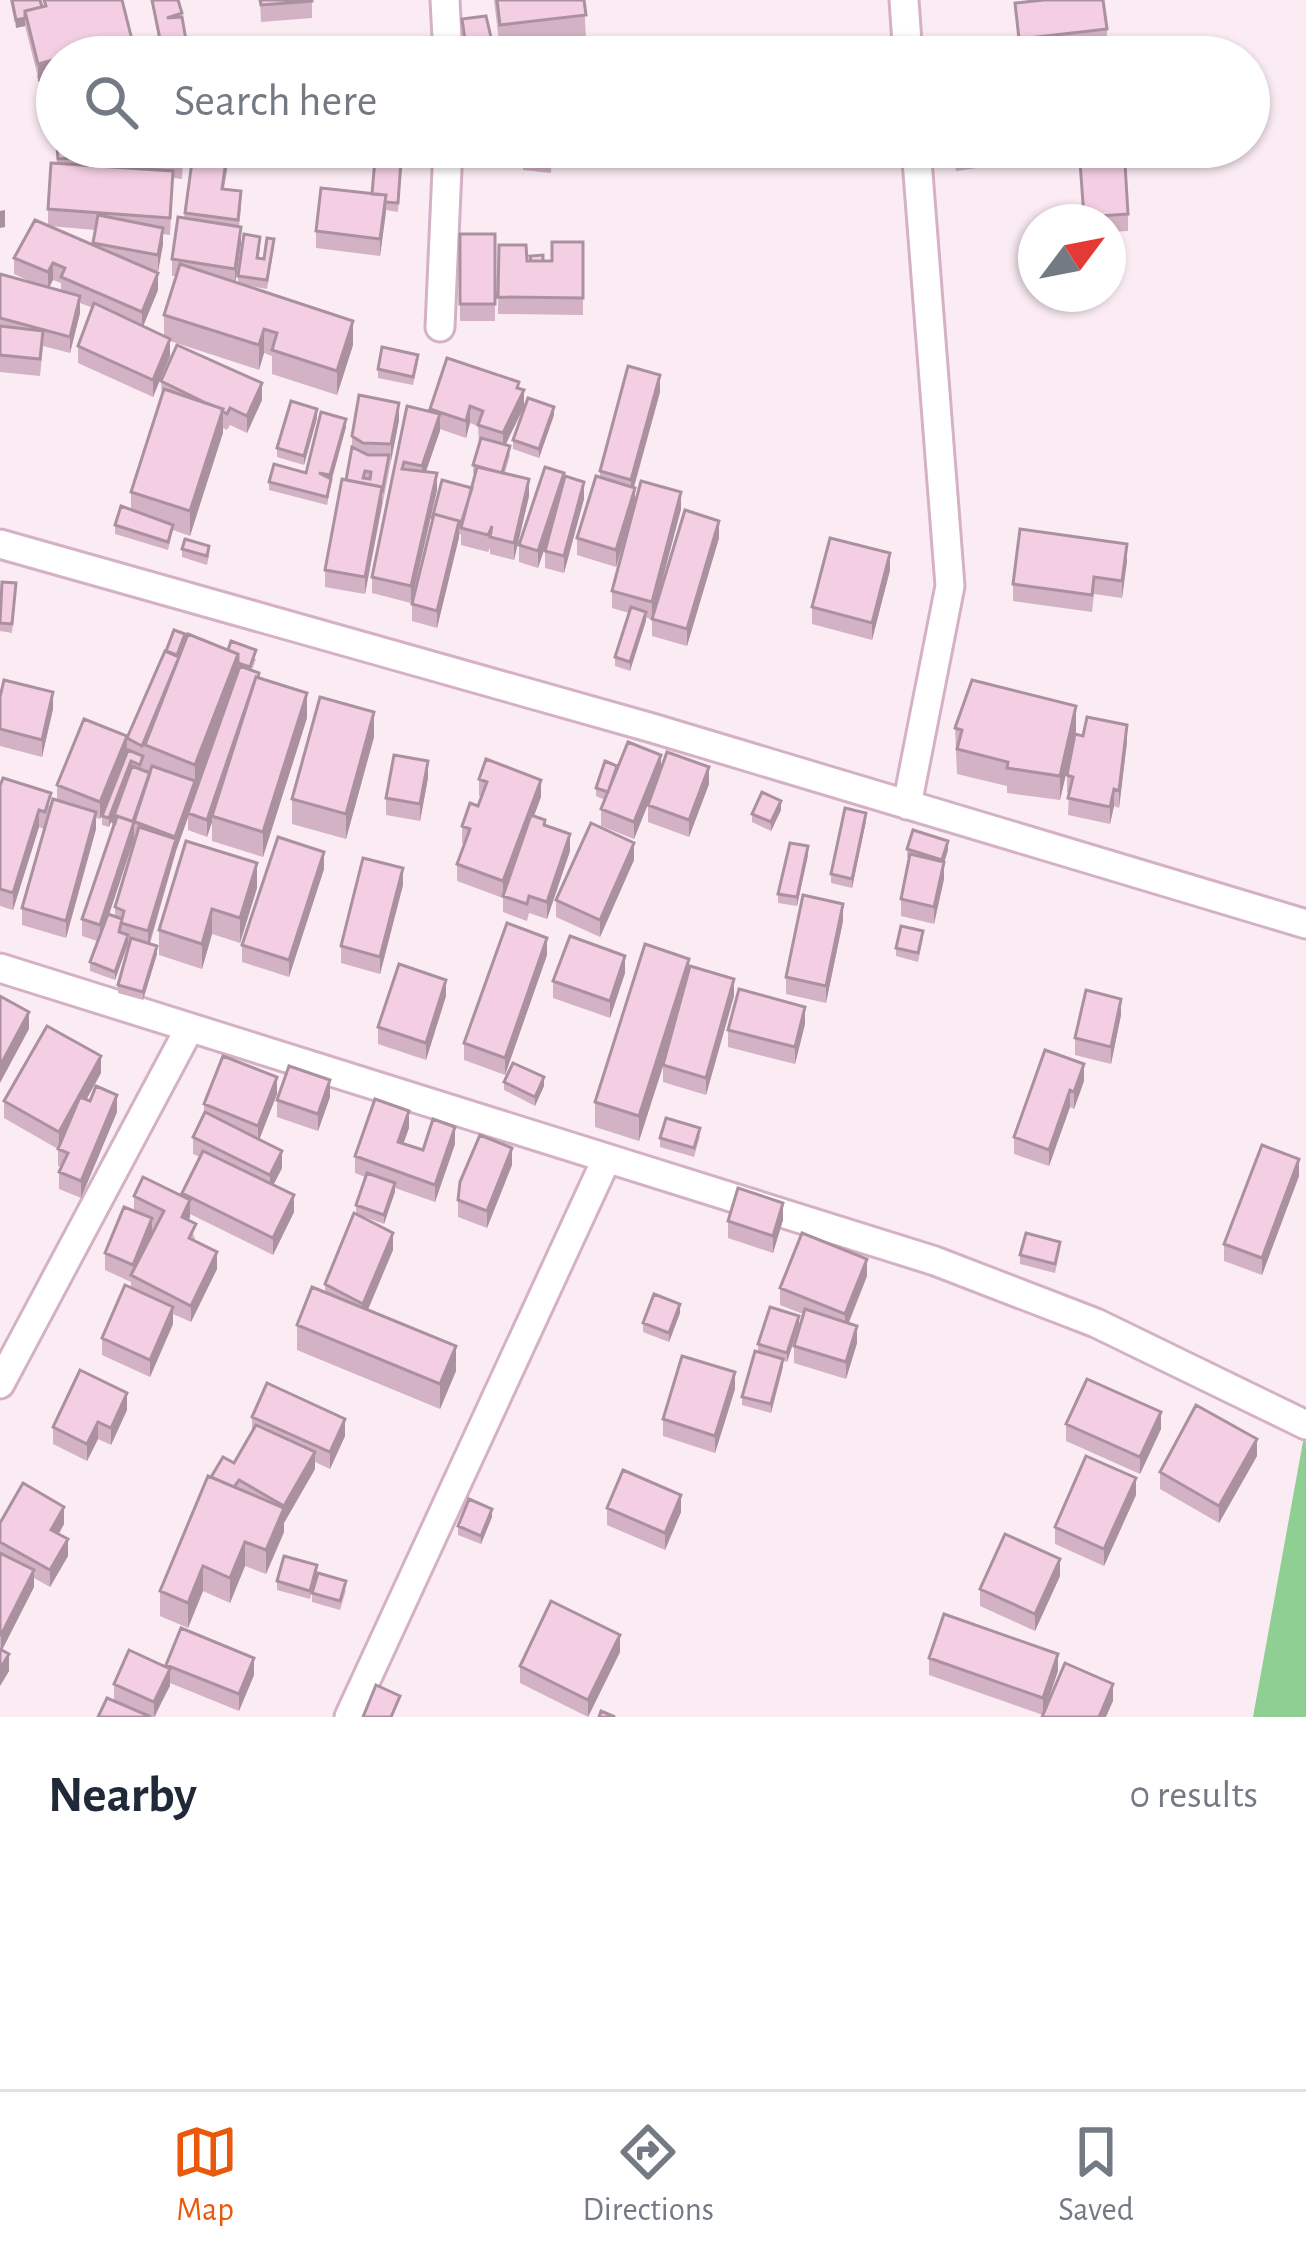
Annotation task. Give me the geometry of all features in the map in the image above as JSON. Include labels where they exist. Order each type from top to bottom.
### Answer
[{"type":"street","points":[[445,0],[447,36]]},
{"type":"street","points":[[904,0],[907,36]]},
{"type":"street","points":[[440,327],[447,168]]},
{"type":"street","points":[[907,805],[950,586],[918,168]]},
{"type":"street","points":[[0,544],[1306,924]]},
{"type":"street","points":[[0,968],[955,1269],[1096,1323],[1306,1425]]},
{"type":"street","points":[[0,1384],[188,1031]]},
{"type":"street","points":[[349,1717],[606,1160]]},
{"type":"green space","points":[[1306,1425],[1306,1717],[1253,1717]]},
{"type":"building","points":[[12,0],[40,0],[42,7],[25,11],[25,18],[16,20]]},
{"type":"building","points":[[44,0],[122,0],[131,36],[36,36],[36,56],[25,11],[46,6]]},
{"type":"building","points":[[152,0],[178,0],[182,13],[167,18],[182,17],[185,36],[159,36]]},
{"type":"building","points":[[260,0],[312,0],[312,1],[261,5]]},
{"type":"building","points":[[497,0],[584,0],[586,15],[500,25]]},
{"type":"building","points":[[1103,0],[1107,29],[1019,36],[1015,3]]},
{"type":"building","points":[[486,16],[491,36],[464,36],[462,19]]},
{"type":"building","points":[[51,168],[173,171],[170,218],[48,209]]},
{"type":"building","points":[[191,168],[225,168],[222,189],[241,191],[238,220],[185,213]]},
{"type":"building","points":[[374,168],[400,168],[398,203],[385,202],[386,195],[372,194]]},
{"type":"building","points":[[1080,168],[1125,168],[1128,214],[1126,204],[1083,204]]},
{"type":"building","points":[[321,188],[386,195],[380,239],[316,231]]},
{"type":"building","points":[[98,215],[163,228],[158,255],[93,243]]},
{"type":"building","points":[[178,217],[241,227],[235,269],[172,259]]},
{"type":"building","points":[[35,220],[158,273],[142,312],[61,277],[65,268],[53,263],[48,272],[14,258]]},
{"type":"building","points":[[244,234],[260,237],[257,258],[264,259],[267,238],[274,239],[267,280],[238,276]]},
{"type":"building","points":[[460,234],[495,234],[495,304],[460,304]]},
{"type":"building","points":[[552,242],[583,242],[583,298],[498,297],[499,245],[526,245],[527,261],[552,261]]},
{"type":"building","points":[[180,264],[353,321],[337,371],[272,350],[277,333],[264,329],[259,345],[164,315]]},
{"type":"building","points":[[0,274],[80,296],[70,337],[0,318]]},
{"type":"building","points":[[94,303],[170,339],[153,380],[78,346]]},
{"type":"building","points":[[0,326],[43,331],[40,359],[0,355]]},
{"type":"building","points":[[177,345],[262,383],[247,416],[230,408],[227,414],[161,381]]},
{"type":"building","points":[[382,347],[418,355],[413,377],[378,369]]},
{"type":"building","points":[[447,358],[519,382],[517,388],[524,390],[503,433],[478,425],[483,411],[470,406],[466,421],[430,409]]},
{"type":"building","points":[[628,366],[660,375],[631,480],[600,471]]},
{"type":"building","points":[[164,389],[223,409],[190,511],[131,492]]},
{"type":"building","points":[[359,395],[399,403],[391,444],[363,443],[352,436]]},
{"type":"building","points":[[528,398],[554,407],[539,449],[513,440]]},
{"type":"building","points":[[291,401],[317,409],[304,456],[277,448]]},
{"type":"building","points":[[407,406],[440,414],[422,466],[404,462],[402,469],[437,473],[411,586],[372,577]]},
{"type":"building","points":[[321,412],[346,419],[330,475],[319,473],[331,479],[327,497],[269,482],[274,464],[306,473]]},
{"type":"building","points":[[481,438],[510,446],[502,473],[473,465]]},
{"type":"building","points":[[352,447],[368,455],[389,455],[382,493],[382,487],[346,480]]},
{"type":"building","points":[[477,467],[529,479],[514,543],[490,537],[492,526],[488,535],[461,528]]},
{"type":"building","points":[[545,467],[564,473],[538,551],[519,545]]},
{"type":"building","points":[[565,476],[584,482],[564,556],[545,551]]},
{"type":"building","points":[[596,476],[635,488],[616,550],[577,538]]},
{"type":"building","points":[[342,479],[382,487],[365,577],[325,570]]},
{"type":"building","points":[[442,480],[472,488],[460,527],[459,521],[434,514],[432,519]]},
{"type":"building","points":[[641,481],[681,492],[652,602],[612,591]]},
{"type":"building","points":[[121,506],[173,525],[168,542],[115,525]]},
{"type":"building","points":[[685,510],[719,521],[687,629],[652,619]]},
{"type":"building","points":[[434,514],[459,521],[437,611],[412,604]]},
{"type":"building","points":[[1020,529],[1127,544],[1122,581],[1094,577],[1092,595],[1013,584]]},
{"type":"building","points":[[830,538],[890,553],[872,623],[812,607]]},
{"type":"building","points":[[185,539],[209,546],[207,556],[182,549]]},
{"type":"building","points":[[2,582],[16,583],[12,624],[0,623]]},
{"type":"building","points":[[631,607],[646,612],[630,662],[615,657]]},
{"type":"building","points":[[174,630],[185,634],[177,655],[166,651]]},
{"type":"building","points":[[188,634],[238,654],[195,765],[145,745]]},
{"type":"building","points":[[231,641],[256,650],[250,667],[238,663],[238,654],[228,650]]},
{"type":"building","points":[[165,651],[179,657],[142,746],[127,738]]},
{"type":"building","points":[[240,666],[259,673],[207,820],[188,813]]},
{"type":"building","points":[[256,677],[307,693],[263,832],[212,816]]},
{"type":"building","points":[[4,680],[53,692],[42,740],[0,729]]},
{"type":"building","points":[[972,680],[1076,706],[1060,776],[1007,768],[1008,762],[957,749],[962,730],[955,728]]},
{"type":"building","points":[[320,697],[374,712],[346,814],[292,799]]},
{"type":"building","points":[[1087,717],[1127,725],[1119,791],[1114,789],[1110,807],[1068,798],[1075,734],[1083,736]]},
{"type":"building","points":[[84,719],[127,736],[100,802],[57,785]]},
{"type":"building","points":[[628,742],[661,755],[634,822],[601,809]]},
{"type":"building","points":[[128,750],[143,756],[140,765],[131,761],[109,818],[102,816]]},
{"type":"building","points":[[667,752],[709,767],[689,820],[648,805]]},
{"type":"building","points":[[394,755],[428,761],[420,804],[386,798]]},
{"type":"building","points":[[486,759],[541,780],[503,881],[457,864],[470,829],[462,826],[470,803],[478,806],[487,782],[479,779]]},
{"type":"building","points":[[605,761],[617,766],[608,792],[596,788]]},
{"type":"building","points":[[132,766],[150,773],[134,822],[117,816],[115,823],[112,821]]},
{"type":"building","points":[[152,766],[195,781],[175,837],[133,821]]},
{"type":"building","points":[[3,778],[51,793],[45,812],[39,810],[13,893],[0,889]]},
{"type":"building","points":[[762,792],[781,801],[771,822],[752,814]]},
{"type":"building","points":[[53,799],[96,812],[66,921],[22,908]]},
{"type":"building","points":[[845,808],[866,813],[852,879],[831,874]]},
{"type":"building","points":[[531,815],[570,834],[547,902],[529,896],[527,904],[503,896]]},
{"type":"building","points":[[117,816],[134,822],[100,925],[82,919]]},
{"type":"building","points":[[591,823],[634,843],[600,920],[556,900]]},
{"type":"building","points":[[139,827],[176,839],[148,931],[121,923],[124,911],[115,907]]},
{"type":"building","points":[[913,830],[948,841],[942,860],[907,849]]},
{"type":"building","points":[[278,837],[324,852],[289,960],[242,945]]},
{"type":"building","points":[[186,841],[257,863],[240,918],[212,909],[202,944],[159,930]]},
{"type":"building","points":[[790,843],[808,846],[797,897],[778,894]]},
{"type":"building","points":[[910,854],[944,862],[934,907],[901,899]]},
{"type":"building","points":[[363,858],[403,868],[380,957],[341,946]]},
{"type":"building","points":[[803,895],[843,904],[826,986],[786,977]]},
{"type":"building","points":[[108,914],[122,919],[119,932],[128,935],[115,972],[90,962]]},
{"type":"building","points":[[507,923],[547,938],[505,1058],[464,1043]]},
{"type":"building","points":[[901,926],[923,931],[918,953],[896,948]]},
{"type":"building","points":[[570,936],[625,956],[610,1001],[553,981]]},
{"type":"building","points":[[131,938],[157,946],[143,992],[118,985]]},
{"type":"building","points":[[645,944],[689,959],[639,1116],[595,1102]]},
{"type":"building","points":[[399,964],[446,980],[426,1043],[378,1027]]},
{"type":"building","points":[[690,966],[734,979],[706,1078],[663,1065]]},
{"type":"building","points":[[739,989],[805,1007],[795,1047],[728,1030]]},
{"type":"building","points":[[1086,990],[1121,999],[1111,1047],[1075,1038]]},
{"type":"building","points":[[0,996],[29,1012],[0,1066]]},
{"type":"building","points":[[47,1026],[101,1056],[59,1132],[4,1101]]},
{"type":"building","points":[[1045,1050],[1084,1064],[1049,1150],[1014,1137]]},
{"type":"building","points":[[223,1056],[277,1077],[258,1126],[204,1104]]},
{"type":"building","points":[[513,1063],[544,1077],[535,1097],[504,1082]]},
{"type":"building","points":[[289,1066],[330,1080],[318,1114],[277,1100]]},
{"type":"building","points":[[96,1086],[117,1095],[81,1181],[59,1172],[68,1153],[58,1149],[80,1097],[90,1101]]},
{"type":"building","points":[[375,1099],[409,1111],[398,1142],[423,1150],[433,1119],[455,1127],[435,1185],[355,1156]]},
{"type":"building","points":[[205,1112],[282,1151],[270,1175],[193,1137]]},
{"type":"building","points":[[666,1118],[700,1128],[694,1148],[660,1138]]},
{"type":"building","points":[[480,1135],[512,1148],[487,1211],[458,1200],[460,1182]]},
{"type":"building","points":[[1262,1145],[1299,1159],[1262,1258],[1224,1244]]},
{"type":"building","points":[[203,1151],[294,1195],[273,1238],[182,1193]]},
{"type":"building","points":[[367,1173],[395,1183],[384,1215],[356,1205]]},
{"type":"building","points":[[143,1177],[190,1200],[182,1217],[196,1224],[189,1238],[217,1252],[191,1306],[131,1275],[164,1211],[134,1196]]},
{"type":"building","points":[[738,1188],[783,1203],[773,1236],[728,1221]]},
{"type":"building","points":[[124,1207],[152,1218],[133,1265],[105,1253]]},
{"type":"building","points":[[354,1213],[393,1233],[363,1304],[325,1284]]},
{"type":"building","points":[[802,1233],[867,1259],[845,1314],[780,1288]]},
{"type":"building","points":[[1026,1233],[1060,1242],[1055,1264],[1020,1255]]},
{"type":"building","points":[[125,1285],[173,1307],[150,1360],[102,1338]]},
{"type":"building","points":[[312,1287],[456,1346],[440,1384],[297,1325]]},
{"type":"building","points":[[654,1294],[680,1304],[669,1333],[643,1323]]},
{"type":"building","points":[[770,1307],[799,1316],[787,1353],[758,1344]]},
{"type":"building","points":[[805,1309],[857,1326],[846,1362],[794,1346]]},
{"type":"building","points":[[755,1351],[783,1359],[771,1404],[742,1397]]},
{"type":"building","points":[[682,1356],[735,1372],[715,1436],[663,1419]]},
{"type":"building","points":[[80,1370],[127,1393],[111,1428],[98,1422],[87,1444],[53,1427]]},
{"type":"building","points":[[1087,1379],[1161,1412],[1140,1457],[1066,1424]]},
{"type":"building","points":[[267,1383],[345,1419],[330,1452],[252,1417]]},
{"type":"building","points":[[1196,1405],[1257,1439],[1219,1506],[1160,1472]]},
{"type":"building","points":[[256,1425],[315,1452],[284,1506],[239,1480],[234,1487],[211,1477],[223,1457],[234,1463]]},
{"type":"building","points":[[1086,1456],[1136,1478],[1104,1549],[1055,1527]]},
{"type":"building","points":[[623,1470],[681,1495],[665,1533],[607,1508]]},
{"type":"building","points":[[208,1476],[284,1508],[266,1550],[245,1542],[230,1578],[203,1566],[188,1603],[160,1591]]},
{"type":"building","points":[[23,1483],[64,1507],[51,1530],[68,1539],[50,1570],[0,1542],[0,1523]]},
{"type":"building","points":[[469,1499],[492,1509],[481,1536],[458,1526]]},
{"type":"building","points":[[1005,1534],[1060,1559],[1035,1614],[980,1589]]},
{"type":"building","points":[[0,1553],[34,1570],[1,1635],[0,1634]]},
{"type":"building","points":[[284,1556],[317,1565],[310,1591],[277,1581]]},
{"type":"building","points":[[318,1573],[346,1581],[340,1601],[312,1593]]},
{"type":"building","points":[[551,1601],[620,1635],[588,1700],[520,1666]]},
{"type":"building","points":[[944,1614],[1058,1654],[1043,1698],[929,1658]]},
{"type":"building","points":[[181,1628],[254,1658],[239,1694],[166,1665]]},
{"type":"building","points":[[129,1650],[170,1669],[154,1702],[114,1684]]},
{"type":"building","points":[[1065,1663],[1113,1684],[1099,1717],[1042,1717]]},
{"type":"building","points":[[376,1685],[400,1696],[391,1717],[363,1717]]},
{"type":"building","points":[[107,1698],[149,1716],[98,1717]]}]
